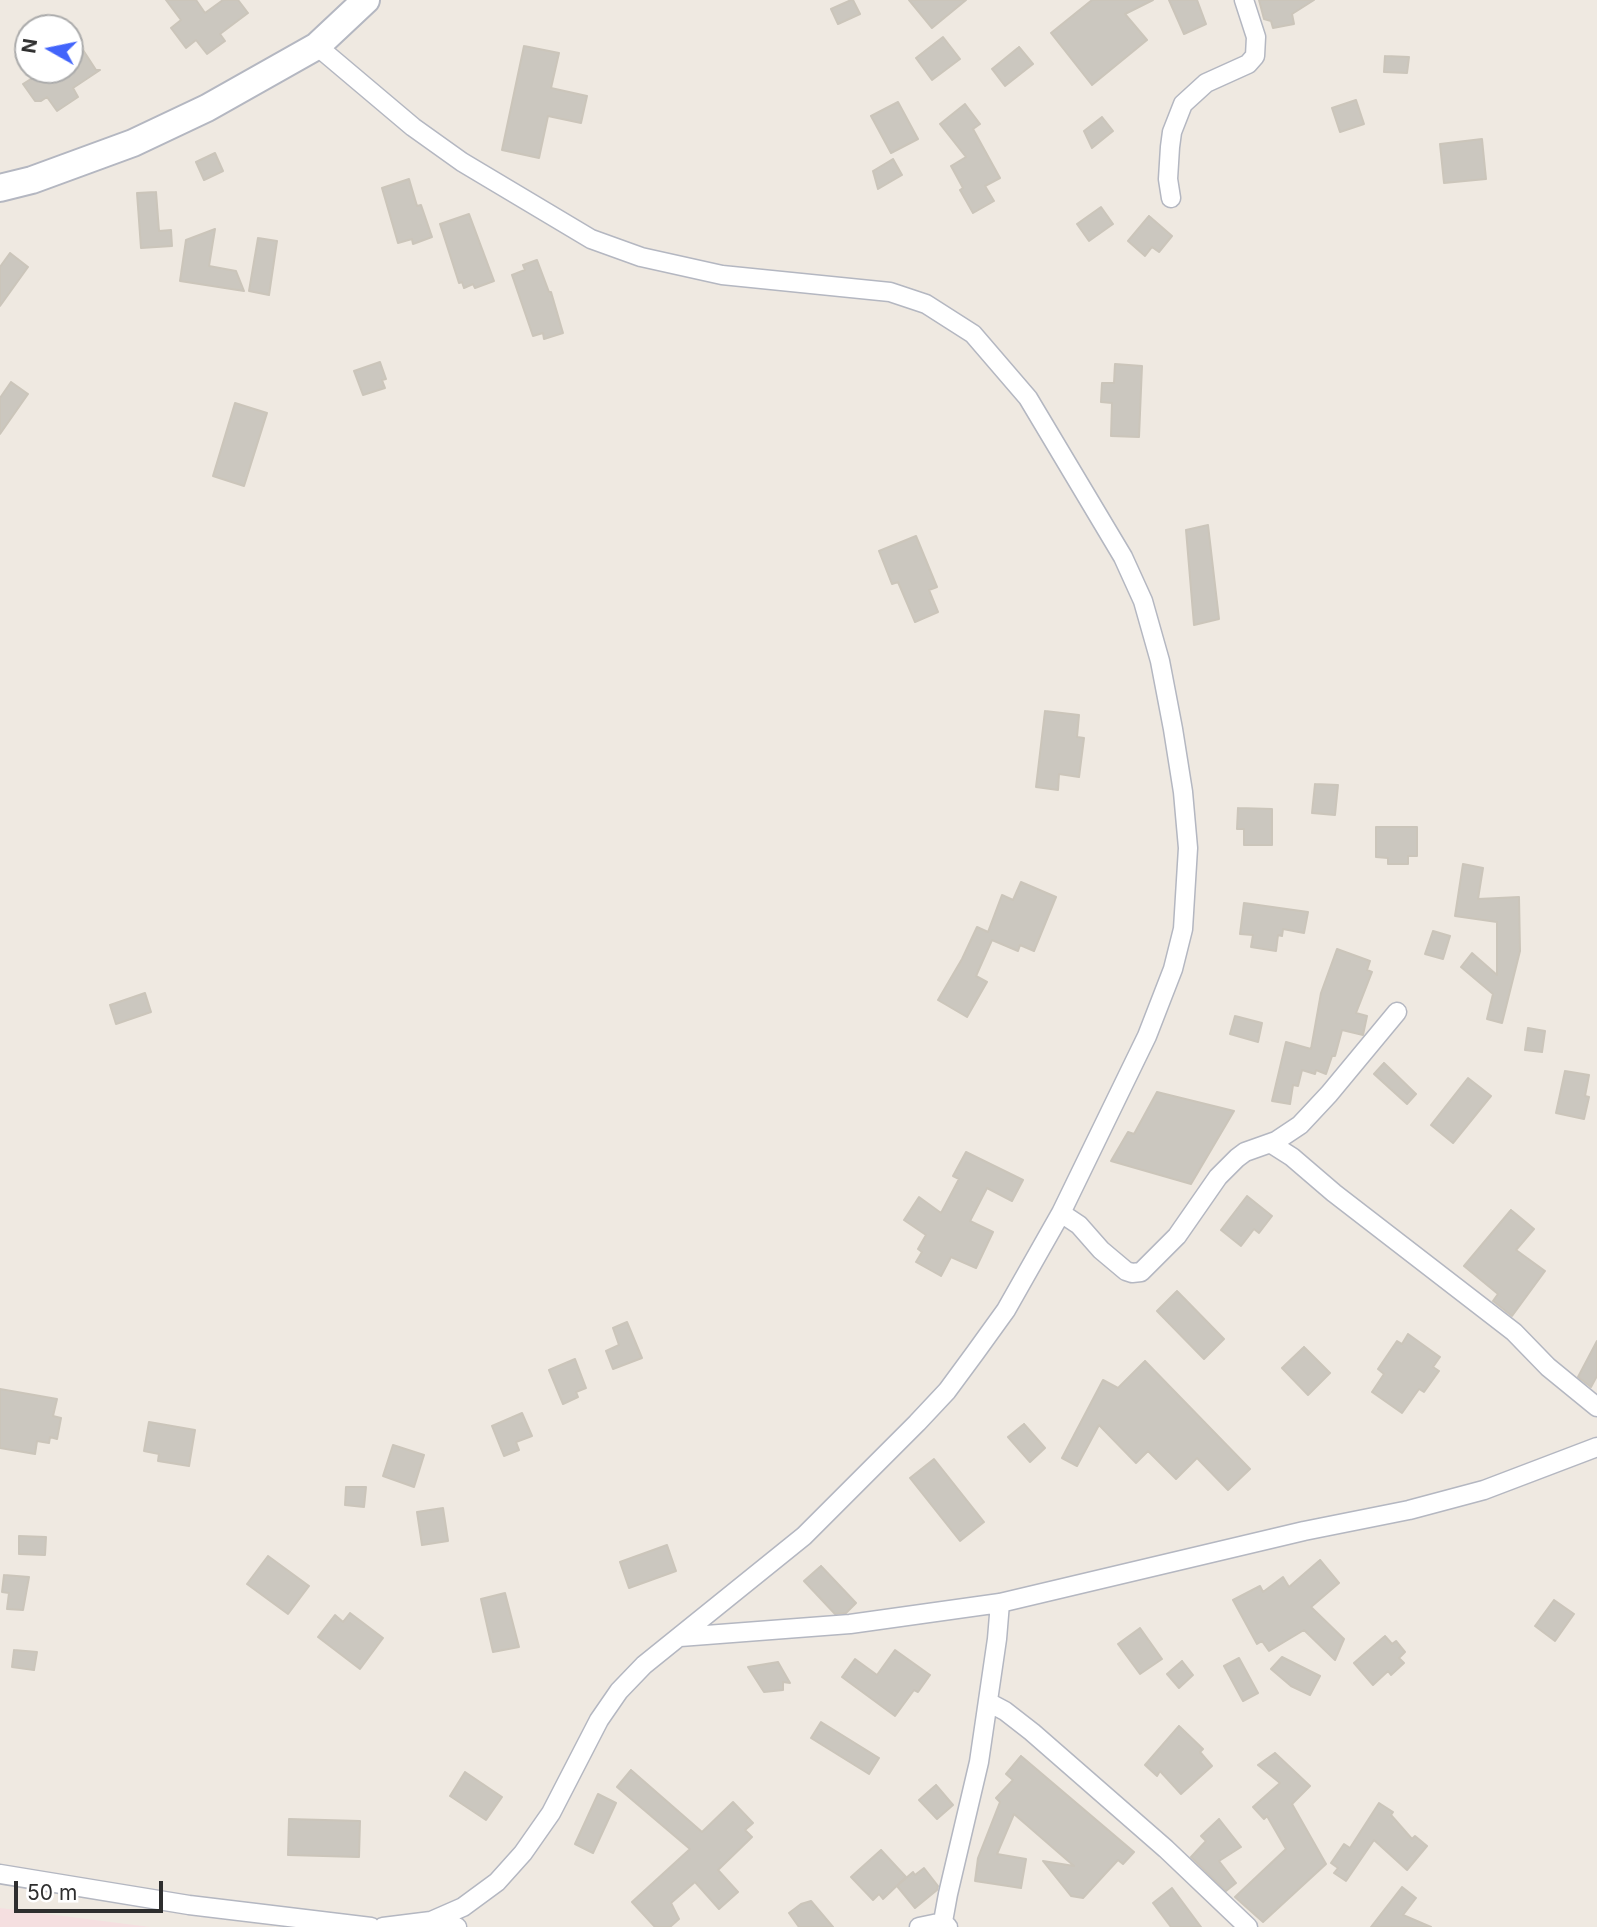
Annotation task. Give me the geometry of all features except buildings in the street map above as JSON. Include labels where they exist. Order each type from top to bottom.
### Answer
[{"type":"street","points":[[0,188],[32,180],[133,144],[207,108],[317,46],[366,0]]},
{"type":"street","points":[[1171,198],[1168,179],[1170,147],[1172,132],[1183,104],[1206,83],[1248,64],[1257,51],[1256,37],[1244,0]]},
{"type":"street","points":[[317,46],[413,127],[452,155],[591,239],[641,257],[722,275],[890,292],[926,304],[973,334],[1028,398],[1123,557],[1143,601],[1160,661],[1173,729],[1188,848],[1183,929],[1174,969],[1147,1037],[1061,1213],[1006,1310],[947,1391],[885,1457],[804,1536],[644,1665],[619,1692],[599,1720],[551,1813],[523,1853],[497,1882],[463,1907],[431,1921],[383,1927]]},
{"type":"street","points":[[1061,1213],[1079,1225],[1101,1250],[1126,1271],[1141,1272],[1177,1236],[1218,1177],[1245,1152],[1270,1143],[1300,1125],[1397,1012]]},
{"type":"street","points":[[1270,1143],[1293,1157],[1351,1207],[1514,1332],[1548,1367],[1597,1407]]},
{"type":"street","points":[[680,1637],[850,1624],[1000,1603],[1317,1528],[1409,1510],[1483,1490],[1597,1447]]},
{"type":"street","points":[[919,1927],[944,1925],[947,1894],[979,1762],[1000,1603]]},
{"type":"street","points":[[988,1702],[1005,1711],[1032,1732],[1166,1849],[1248,1927]]},
{"type":"street","points":[[0,1874],[189,1905],[371,1927]]},
{"type":"street","points":[[431,1921],[457,1927]]},
{"type":"shaded area","points":[[0,1908],[150,1927],[0,1927]]}]
